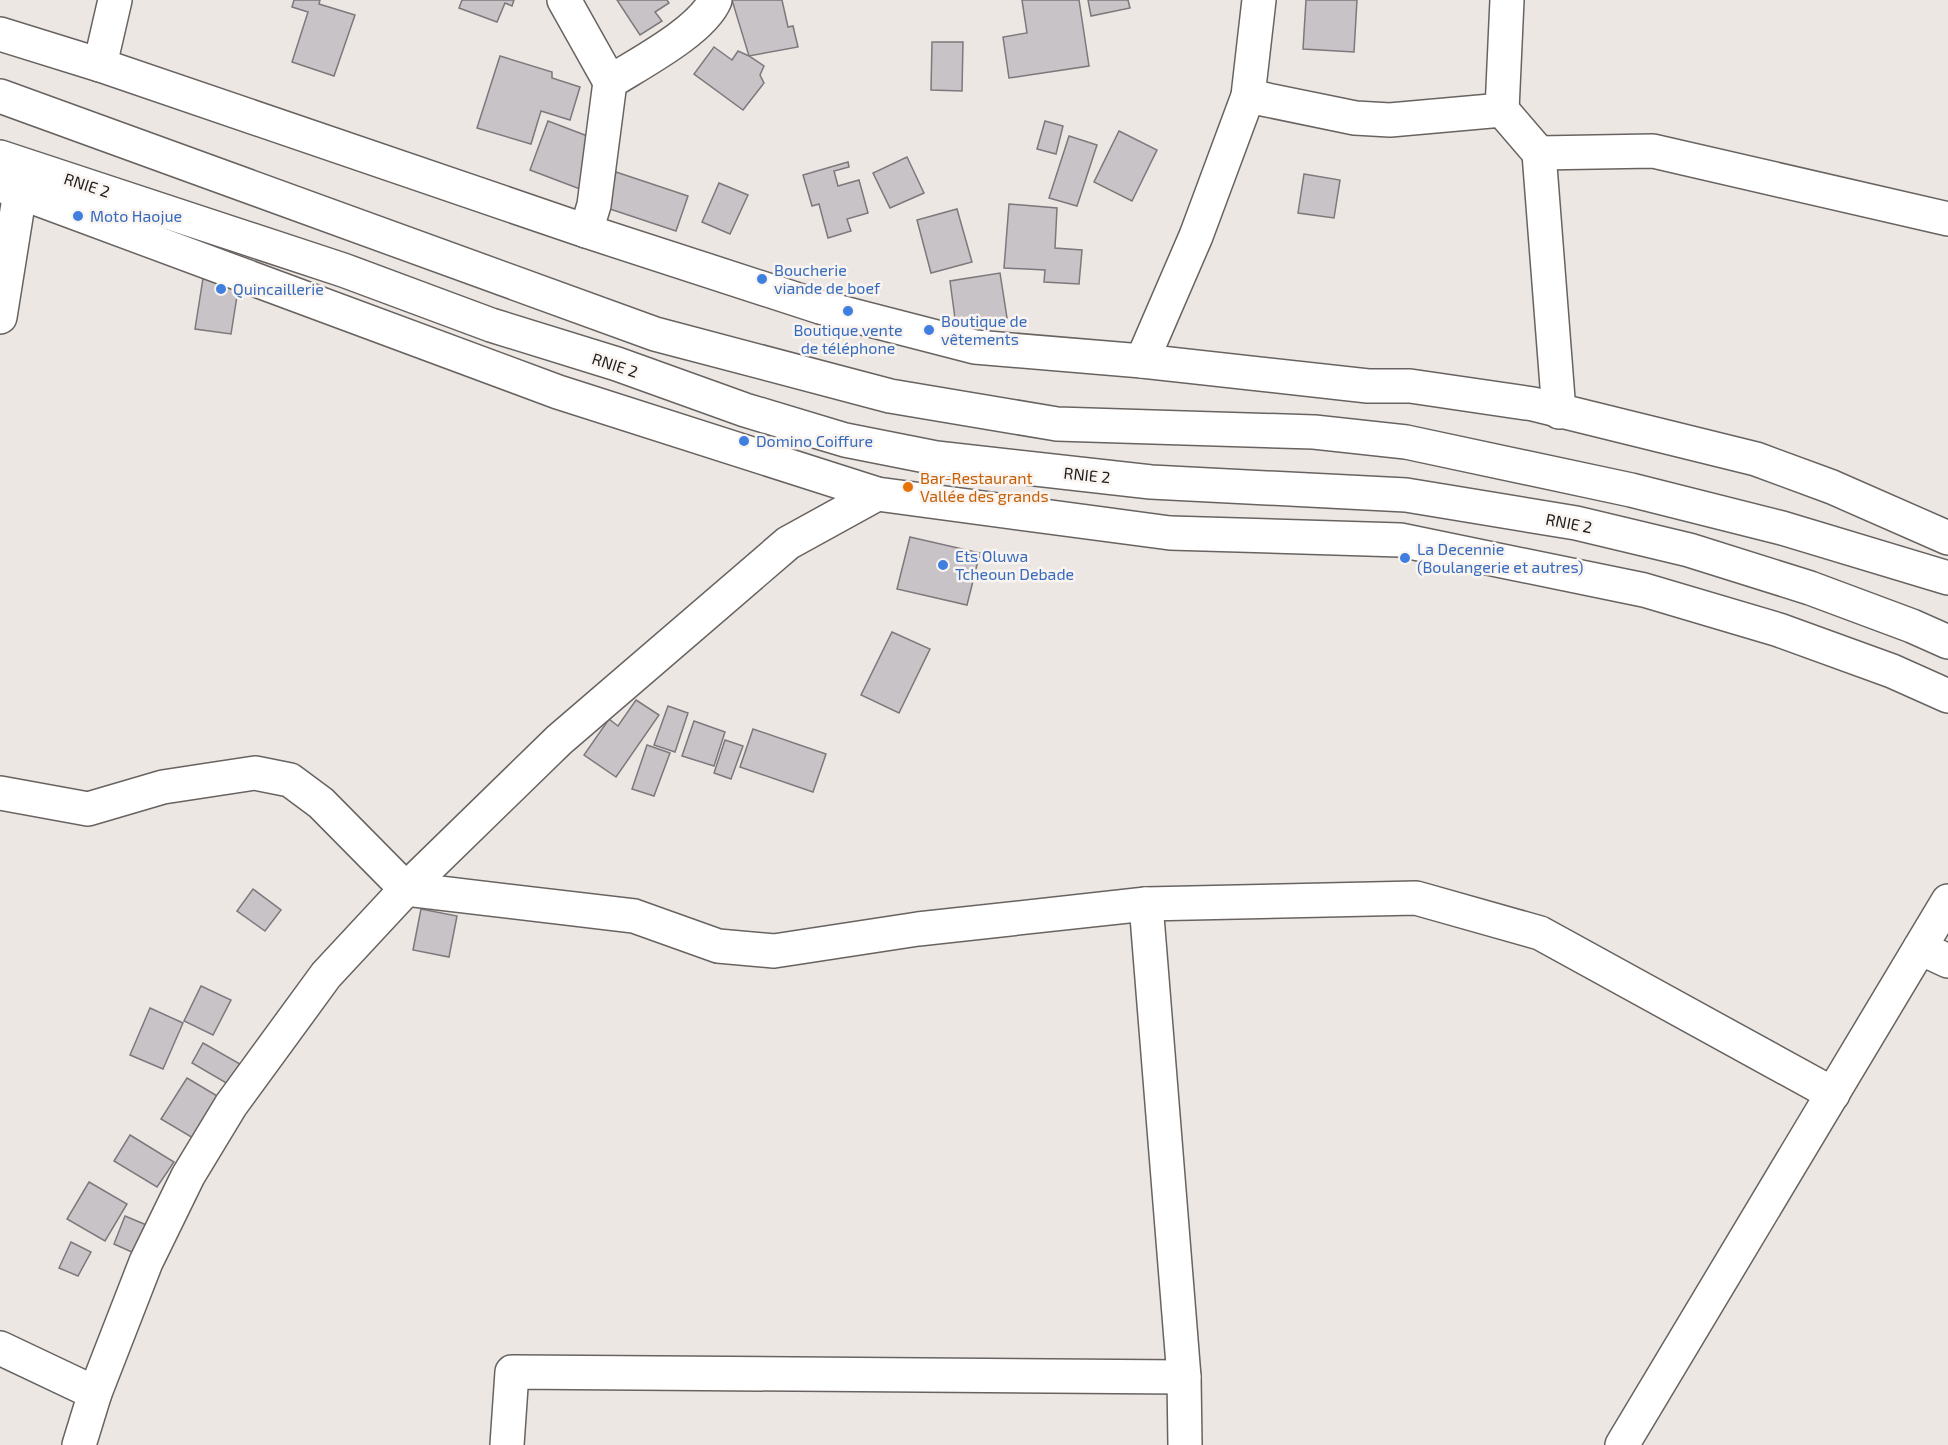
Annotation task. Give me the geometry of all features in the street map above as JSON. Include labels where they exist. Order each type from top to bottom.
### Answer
[{"type":"main road","points":[[100,65],[115,0]]},
{"type":"main road","points":[[564,0],[610,82],[594,205],[586,231]]},
{"type":"main road","points":[[610,82],[693,27],[712,7],[715,0]]},
{"type":"main road","points":[[1142,361],[1196,236],[1248,96],[1259,0]]},
{"type":"main road","points":[[1507,0],[1502,110],[1539,153],[1559,412]]},
{"type":"main road","points":[[0,34],[100,65],[586,231],[820,307],[975,347],[1142,361],[1368,386],[1410,386],[1533,404],[1756,459],[1832,488],[1948,538]]},
{"type":"main road","points":[[0,96],[656,334],[890,396],[1057,424],[1314,432],[1406,442],[1643,492],[1782,528],[1948,578]]},
{"type":"main road","points":[[1248,96],[1355,118],[1390,120],[1502,110]]},
{"type":"main road","points":[[1539,153],[1653,151],[1948,219]]},
{"type":"main road","name":"RNIE 2","points":[[0,157],[343,270],[491,325],[617,364],[745,410],[845,440],[948,460],[1150,482],[1407,495],[1576,523],[1689,550],[1810,588],[1948,642]]},
{"type":"main road","points":[[0,317],[10,188],[558,392],[877,494],[1170,534],[1400,540],[1644,590],[1779,630],[1892,671],[1948,696]]},
{"type":"main road","points":[[79,1445],[95,1393],[146,1262],[188,1176],[231,1105],[326,975],[406,889],[559,740],[788,543],[877,494]]},
{"type":"main road","points":[[0,793],[88,809],[163,787],[255,773],[290,780],[321,803],[406,889],[634,916],[718,946],[774,951],[941,927],[1146,904],[1416,898],[1540,933],[1833,1094]]},
{"type":"main road","points":[[1622,1445],[1833,1094],[1934,955],[1948,901]]},
{"type":"main road","points":[[1146,904],[1184,1377],[1185,1445]]},
{"type":"main road","points":[[0,1348],[95,1393]]},
{"type":"main road","points":[[507,1445],[512,1372],[1184,1377]]},
{"type":"building","points":[[294,0],[320,0],[319,4],[355,15],[334,76],[292,62],[308,12],[292,7]]},
{"type":"building","points":[[462,0],[514,0],[512,6],[505,3],[497,22],[459,8]]},
{"type":"building","points":[[617,0],[667,0],[669,3],[655,12],[662,21],[640,35]]},
{"type":"building","points":[[732,0],[782,0],[788,27],[793,26],[798,47],[749,56]]},
{"type":"building","points":[[1022,0],[1079,0],[1089,66],[1009,78],[1003,37],[1027,33]]},
{"type":"building","points":[[1088,0],[1128,0],[1130,8],[1091,16]]},
{"type":"building","points":[[1306,0],[1357,0],[1354,52],[1303,49]]},
{"type":"building","points":[[932,42],[963,42],[962,91],[931,90]]},
{"type":"building","points":[[714,47],[732,60],[738,51],[764,66],[760,75],[764,83],[743,110],[694,74]]},
{"type":"building","points":[[500,56],[552,72],[552,78],[580,87],[570,120],[541,111],[531,144],[477,128]]},
{"type":"building","points":[[548,121],[598,140],[580,189],[530,170]]},
{"type":"building","points":[[1045,121],[1063,126],[1056,154],[1037,149]]},
{"type":"building","points":[[1119,131],[1157,150],[1132,201],[1094,182]]},
{"type":"building","points":[[1069,136],[1097,145],[1077,206],[1049,198]]},
{"type":"building","points":[[907,157],[924,193],[890,208],[873,173]]},
{"type":"building","points":[[848,162],[849,167],[834,171],[838,186],[859,180],[868,213],[847,219],[851,231],[828,238],[819,204],[812,206],[803,175]]},
{"type":"building","points":[[616,172],[688,196],[676,231],[604,207]]},
{"type":"building","points":[[1304,174],[1340,180],[1334,218],[1298,213]]},
{"type":"building","points":[[719,183],[748,195],[730,234],[702,222]]},
{"type":"building","points":[[1009,204],[1057,208],[1055,248],[1082,250],[1079,284],[1044,282],[1045,270],[1004,268]]},
{"type":"building","points":[[957,209],[972,262],[931,273],[917,220]]},
{"type":"building","points":[[204,272],[240,277],[231,334],[195,329]]},
{"type":"building","points":[[1000,273],[1007,318],[956,326],[950,281]]},
{"type":"building","points":[[910,537],[980,553],[967,605],[897,589]]},
{"type":"building","points":[[892,632],[930,649],[899,713],[861,695]]},
{"type":"building","points":[[636,700],[659,715],[616,777],[584,755],[609,719],[618,726]]},
{"type":"building","points":[[668,706],[688,713],[675,752],[654,745]]},
{"type":"building","points":[[694,721],[725,732],[714,766],[682,756]]},
{"type":"building","points":[[753,729],[826,754],[813,792],[740,767]]},
{"type":"building","points":[[725,740],[743,746],[731,779],[714,773]]},
{"type":"building","points":[[647,745],[670,753],[654,796],[632,789]]},
{"type":"building","points":[[253,889],[281,910],[265,931],[237,911]]},
{"type":"building","points":[[421,909],[457,916],[449,957],[413,950]]},
{"type":"building","points":[[201,986],[231,1000],[213,1035],[184,1021]]},
{"type":"building","points":[[150,1008],[183,1023],[163,1069],[130,1055]]},
{"type":"building","points":[[203,1043],[240,1064],[228,1084],[192,1063]]},
{"type":"building","points":[[187,1078],[224,1100],[198,1141],[161,1119]]},
{"type":"building","points":[[130,1135],[174,1162],[157,1187],[114,1161]]},
{"type":"building","points":[[89,1182],[127,1204],[105,1241],[67,1219]]},
{"type":"building","points":[[125,1216],[156,1229],[143,1257],[114,1244]]},
{"type":"building","points":[[71,1242],[91,1252],[78,1276],[59,1268]]},
{"type":"place","name":"Moto Haojue","points":[[78,216]]},
{"type":"place","name":"Boucherie viande de boef","points":[[762,279]]},
{"type":"place","name":"Quincaillerie","points":[[221,289]]},
{"type":"place","name":"Boutique vente de téléphone","points":[[848,311]]},
{"type":"place","name":"Boutique de vêtements","points":[[929,330]]},
{"type":"place","name":"Domino Coiffure","points":[[744,441]]},
{"type":"place","name":"Bar-Restaurant Vallée des grands","points":[[908,487]]},
{"type":"place","name":"La Decennie (Boulangerie et autres)","points":[[1405,558]]},
{"type":"place","name":"Ets Oluwa Tcheoun Debade","points":[[943,565]]}]
